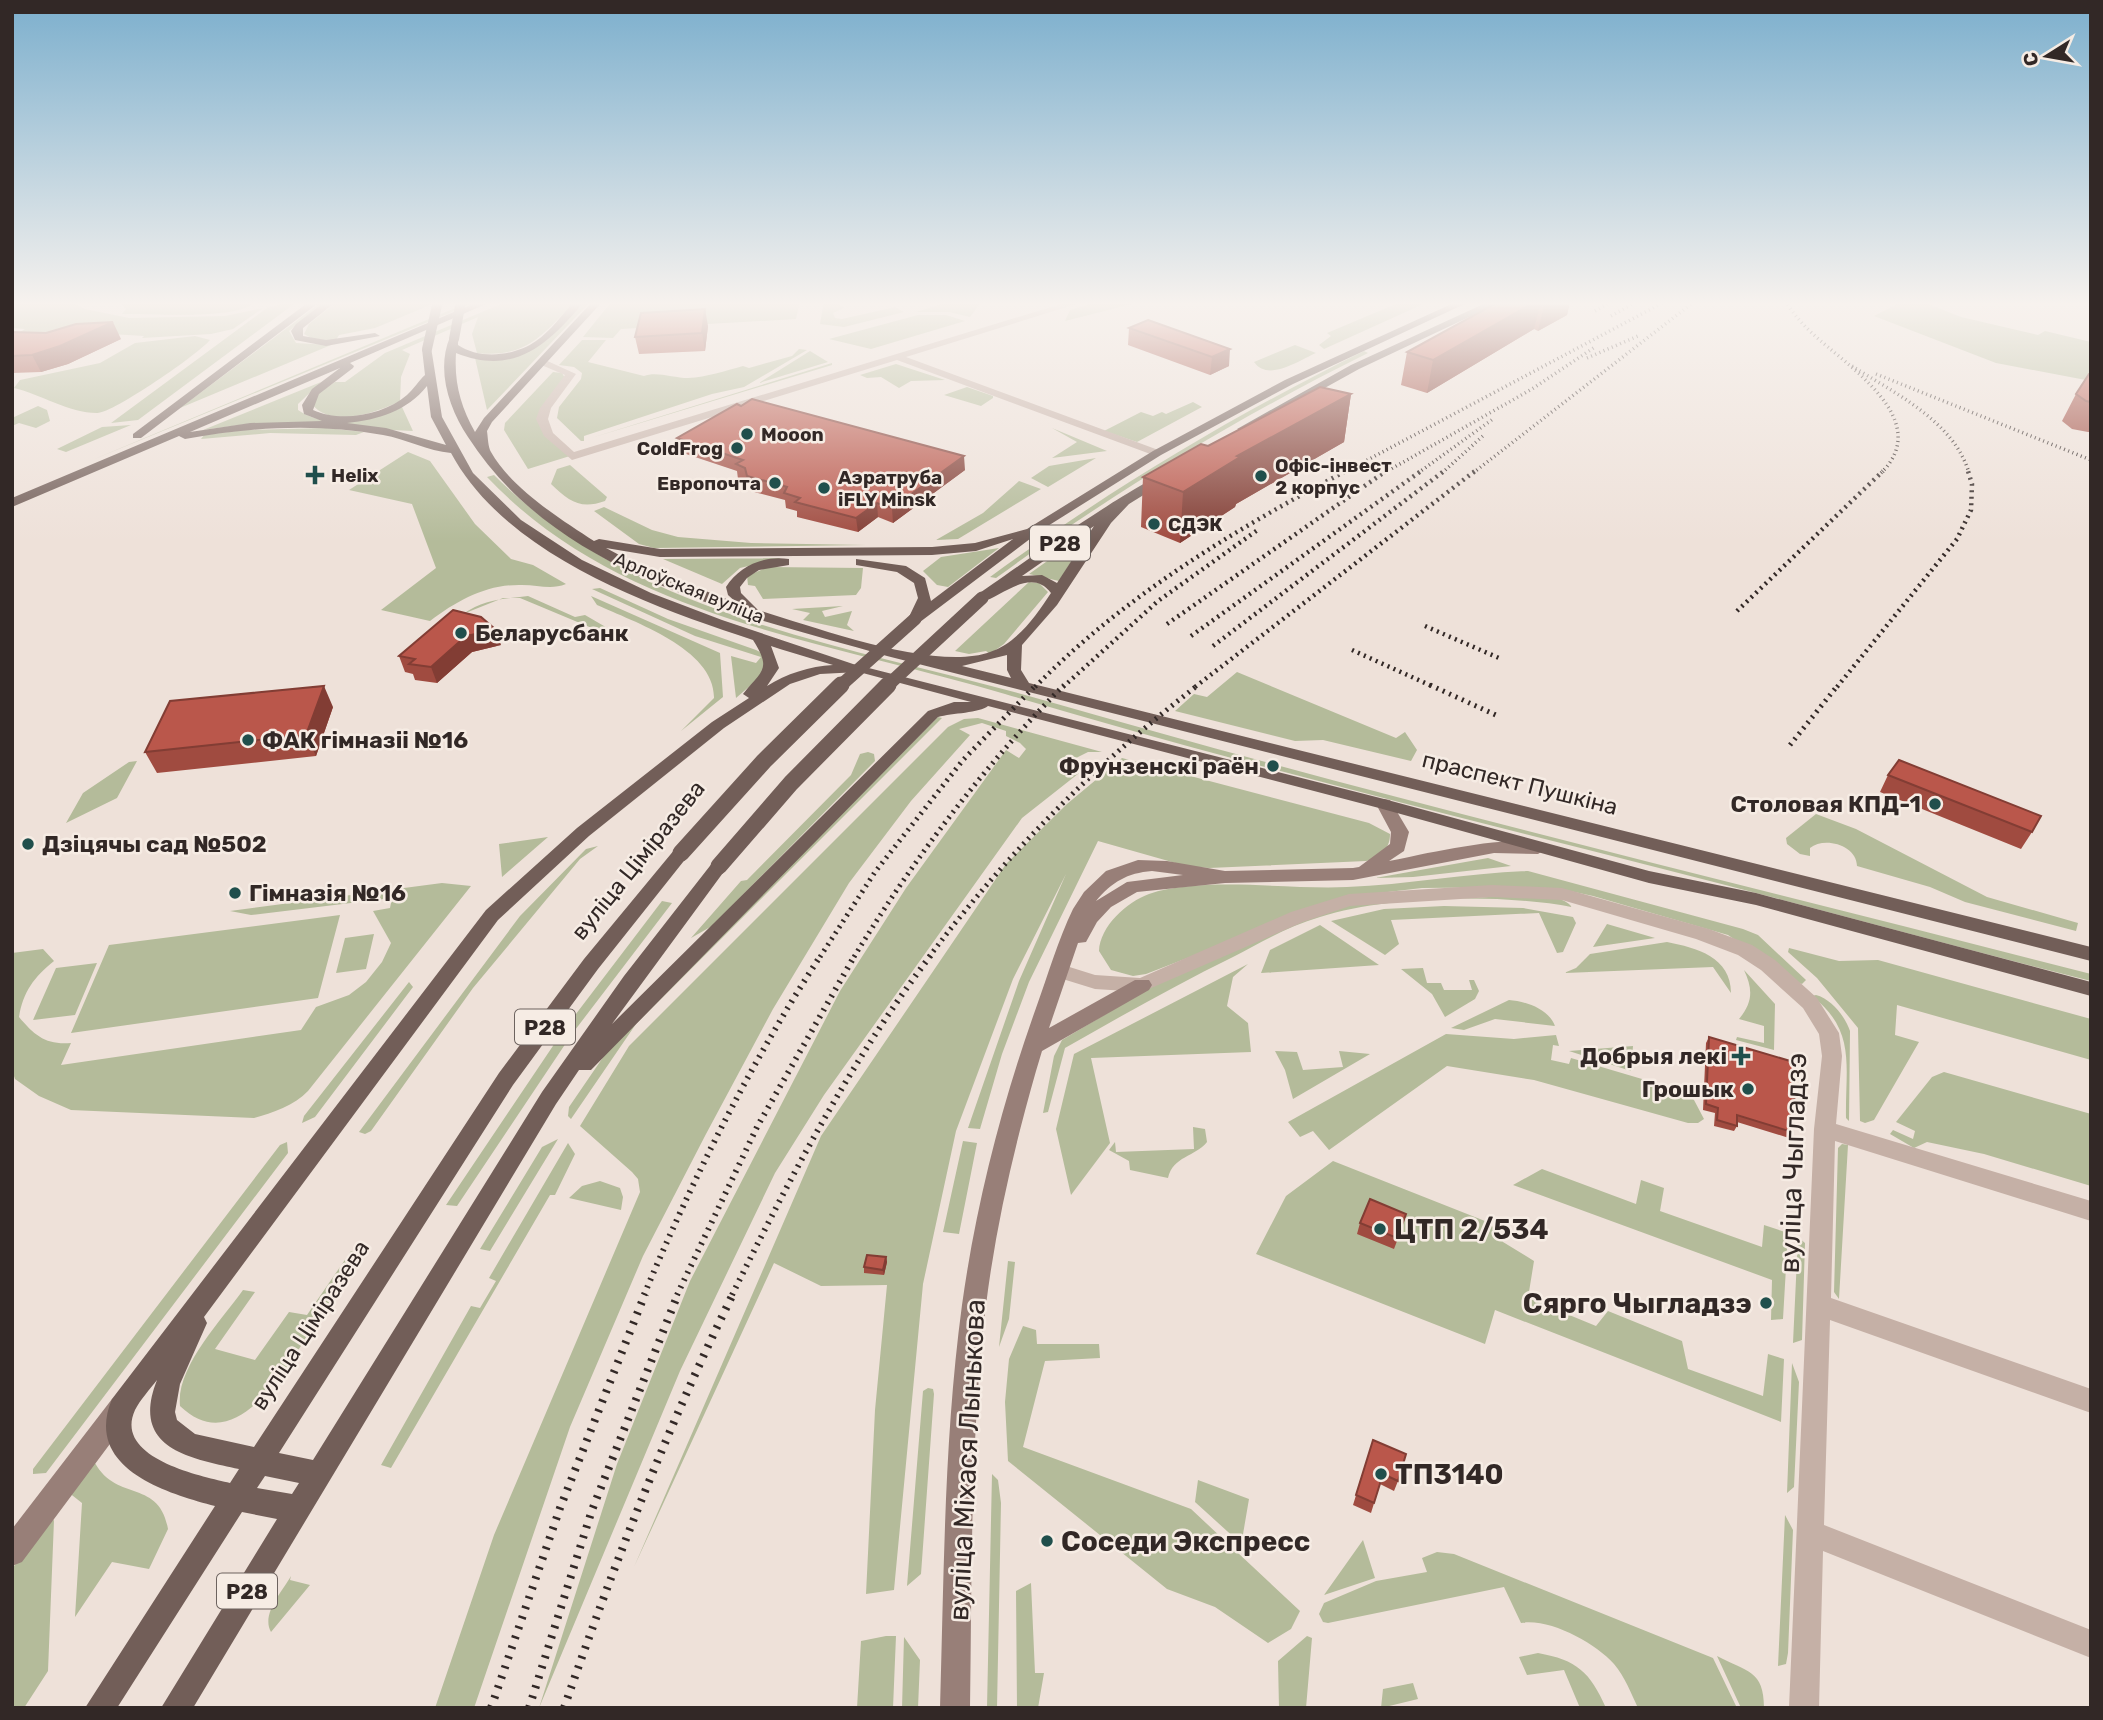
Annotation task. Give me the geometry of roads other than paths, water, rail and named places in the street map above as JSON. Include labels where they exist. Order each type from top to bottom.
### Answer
[{"type":"main road","points":[[137,436],[210,381]]},
{"type":"main road","points":[[12,492],[267,381]]},
{"type":"main road","points":[[12,503],[296,381]]},
{"type":"main road","points":[[330,381],[308,402],[308,412],[331,419],[384,411],[410,398],[424,381]]},
{"type":"main road","name":"Арлоўская вуліца","points":[[428,381],[436,421],[449,450],[491,502],[550,546],[643,594],[759,638],[997,705]]},
{"type":"main road","name":"Арлоўская вуліца","points":[[450,381],[452,395],[465,426],[508,484],[580,538],[680,588],[760,616],[936,664]]},
{"type":"main road","points":[[485,454],[481,431],[525,381]]},
{"type":"main road","name":"вуліца Ціміразева","points":[[100,1708],[506,1079],[591,964],[727,799],[803,719],[915,619],[1039,526],[1157,453],[1291,381]]},
{"type":"main road","points":[[1236,433],[1329,381]]},
{"type":"main road","points":[[128,452],[211,431],[303,425],[375,431],[419,439],[449,450]]},
{"type":"main road","name":"Р28","points":[[176,1708],[550,1098],[631,981],[719,866],[791,783],[857,714],[988,593],[1172,471]]},
{"type":"main road","points":[[936,664],[984,659],[1015,645],[1057,593],[1101,526],[1127,499]]},
{"type":"main road","points":[[580,538],[660,553],[932,551],[976,547],[1039,526]]},
{"type":"main road","points":[[760,616],[735,595],[733,587],[736,581],[740,575],[758,566],[794,561],[871,563],[907,571],[924,588],[925,598],[915,619]]},
{"type":"main road","points":[[988,593],[1034,578],[1049,582],[1057,593]]},
{"type":"main road","points":[[718,725],[771,674],[773,658],[759,638]]},
{"type":"main road","points":[[1015,645],[1014,670],[1024,687]]},
{"type":"main road","name":"праспект Пушкіна","points":[[936,664],[1575,822],[2091,954]]},
{"type":"main road","points":[[298,1509],[168,1478],[139,1464],[121,1440],[121,1408],[492,915],[583,832],[718,725],[785,681],[819,670],[859,667]]},
{"type":"main road","points":[[550,1098],[933,715],[954,707],[997,705],[1384,804],[1648,877],[1756,899],[2091,989]]},
{"type":"main road","points":[[206,1298],[169,1384],[162,1412],[166,1428],[189,1445],[319,1475]]},
{"type":"street","points":[[568,381],[542,416],[548,434],[568,453],[812,381]]},
{"type":"street","points":[[685,418],[802,381]]},
{"type":"street","points":[[960,381],[1157,453]]},
{"type":"street","points":[[1353,874],[1383,860],[1398,847],[1400,832],[1384,804]]},
{"type":"street","name":"вуліца Міхася Лынькова","points":[[955,1708],[963,1436],[969,1352],[991,1213],[1031,1048],[1060,971],[1090,918],[1119,892],[1154,883],[1225,877],[1353,874],[1494,847],[1538,848]]},
{"type":"street","name":"вуліца Чыгладзэ","points":[[1060,971],[1095,982],[1142,985],[1297,917],[1349,900],[1492,891],[1562,894],[1726,942],[1745,950],[1810,1003],[1829,1033],[1832,1056],[1825,1129],[1804,1708]]},
{"type":"street","points":[[1031,1048],[1142,985]]},
{"type":"street","points":[[1825,1129],[2091,1211]]},
{"type":"street","points":[[1818,1305],[2091,1401]]},
{"type":"street","points":[[12,1552],[121,1408]]},
{"type":"street","points":[[1811,1533],[2091,1644]]},
{"type":"railway","points":[[1343,473],[1515,381]]},
{"type":"railway","points":[[1384,473],[1544,381]]},
{"type":"railway","points":[[1473,473],[1591,381]]},
{"type":"railway","points":[[1867,381],[1892,414],[1898,433],[1895,453],[1881,473]]},
{"type":"railway","points":[[1877,381],[1936,423],[1950,438],[1969,473]]},
{"type":"railway","points":[[1894,381],[2091,460]]},
{"type":"railway","points":[[1418,473],[1493,419]]},
{"type":"railway","points":[[1442,473],[1484,435]]},
{"type":"railway","points":[[1035,687],[1069,654],[1143,594],[1222,541],[1346,471]]},
{"type":"railway","points":[[1167,624],[1386,471]]},
{"type":"railway","points":[[1191,636],[1421,471]]},
{"type":"railway","points":[[1213,646],[1444,471]]},
{"type":"railway","points":[[1195,687],[1475,471]]},
{"type":"railway","points":[[1837,687],[1957,539],[1971,510],[1972,484],[1968,471]]},
{"type":"railway","points":[[1737,611],[1881,473]]},
{"type":"railway","points":[[1063,687],[1158,601],[1259,529]]},
{"type":"railway","points":[[1425,626],[1499,658]]},
{"type":"railway","points":[[1352,650],[1434,687]]},
{"type":"railway","points":[[820,957],[875,872],[963,760],[1036,685]]},
{"type":"railway","points":[[854,957],[901,884],[951,815],[1005,748],[1064,685]]},
{"type":"railway","points":[[929,957],[989,882],[1054,812],[1124,746],[1198,685]]},
{"type":"railway","points":[[1430,685],[1498,716]]},
{"type":"railway","points":[[1790,745],[1838,685]]},
{"type":"railway","points":[[644,1295],[682,1208],[725,1121],[771,1037],[821,955]]},
{"type":"railway","points":[[677,1295],[757,1127],[855,955]]},
{"type":"railway","points":[[732,1295],[823,1120],[874,1036],[931,955]]},
{"type":"railway","points":[[491,1708],[560,1508],[645,1294]]},
{"type":"railway","points":[[529,1708],[592,1510],[678,1294]]},
{"type":"railway","points":[[564,1708],[642,1498],[733,1294]]},
{"type":"place","name":"Mooon","points":[[747,434]]},
{"type":"place","name":"ColdFrog","points":[[737,448]]},
{"type":"place","name":"Helix","points":[[315,475]]},
{"type":"place","name":"Офіс-інвест 2 корпус","points":[[1261,476]]},
{"type":"place","name":"Европочта","points":[[775,483]]},
{"type":"place","name":"Аэратруба iFLY Minsk","points":[[824,488]]},
{"type":"place","name":"СДЭК","points":[[1154,524]]},
{"type":"place","name":"Беларусбанк","points":[[461,633]]},
{"type":"place","name":"ФАК гімназіі №16","points":[[248,740]]},
{"type":"place","name":"Фрунзенскі раён","points":[[1273,766]]},
{"type":"place","name":"Столовая КПД-1","points":[[1935,804]]},
{"type":"place","name":"Дзіцячы сад №502","points":[[28,844]]},
{"type":"place","name":"Гімназія №16","points":[[235,893]]},
{"type":"place","name":"Добрыя лекі","points":[[1741,1056]]},
{"type":"place","name":"Грошык","points":[[1748,1089]]},
{"type":"place","name":"ЦТП 2/534","points":[[1380,1229]]},
{"type":"place","name":"Сярго Чыгладзэ","points":[[1766,1303]]},
{"type":"place","name":"ТП3140","points":[[1381,1474]]},
{"type":"place","name":"Соседи Экспресс","points":[[1047,1541]]}]
